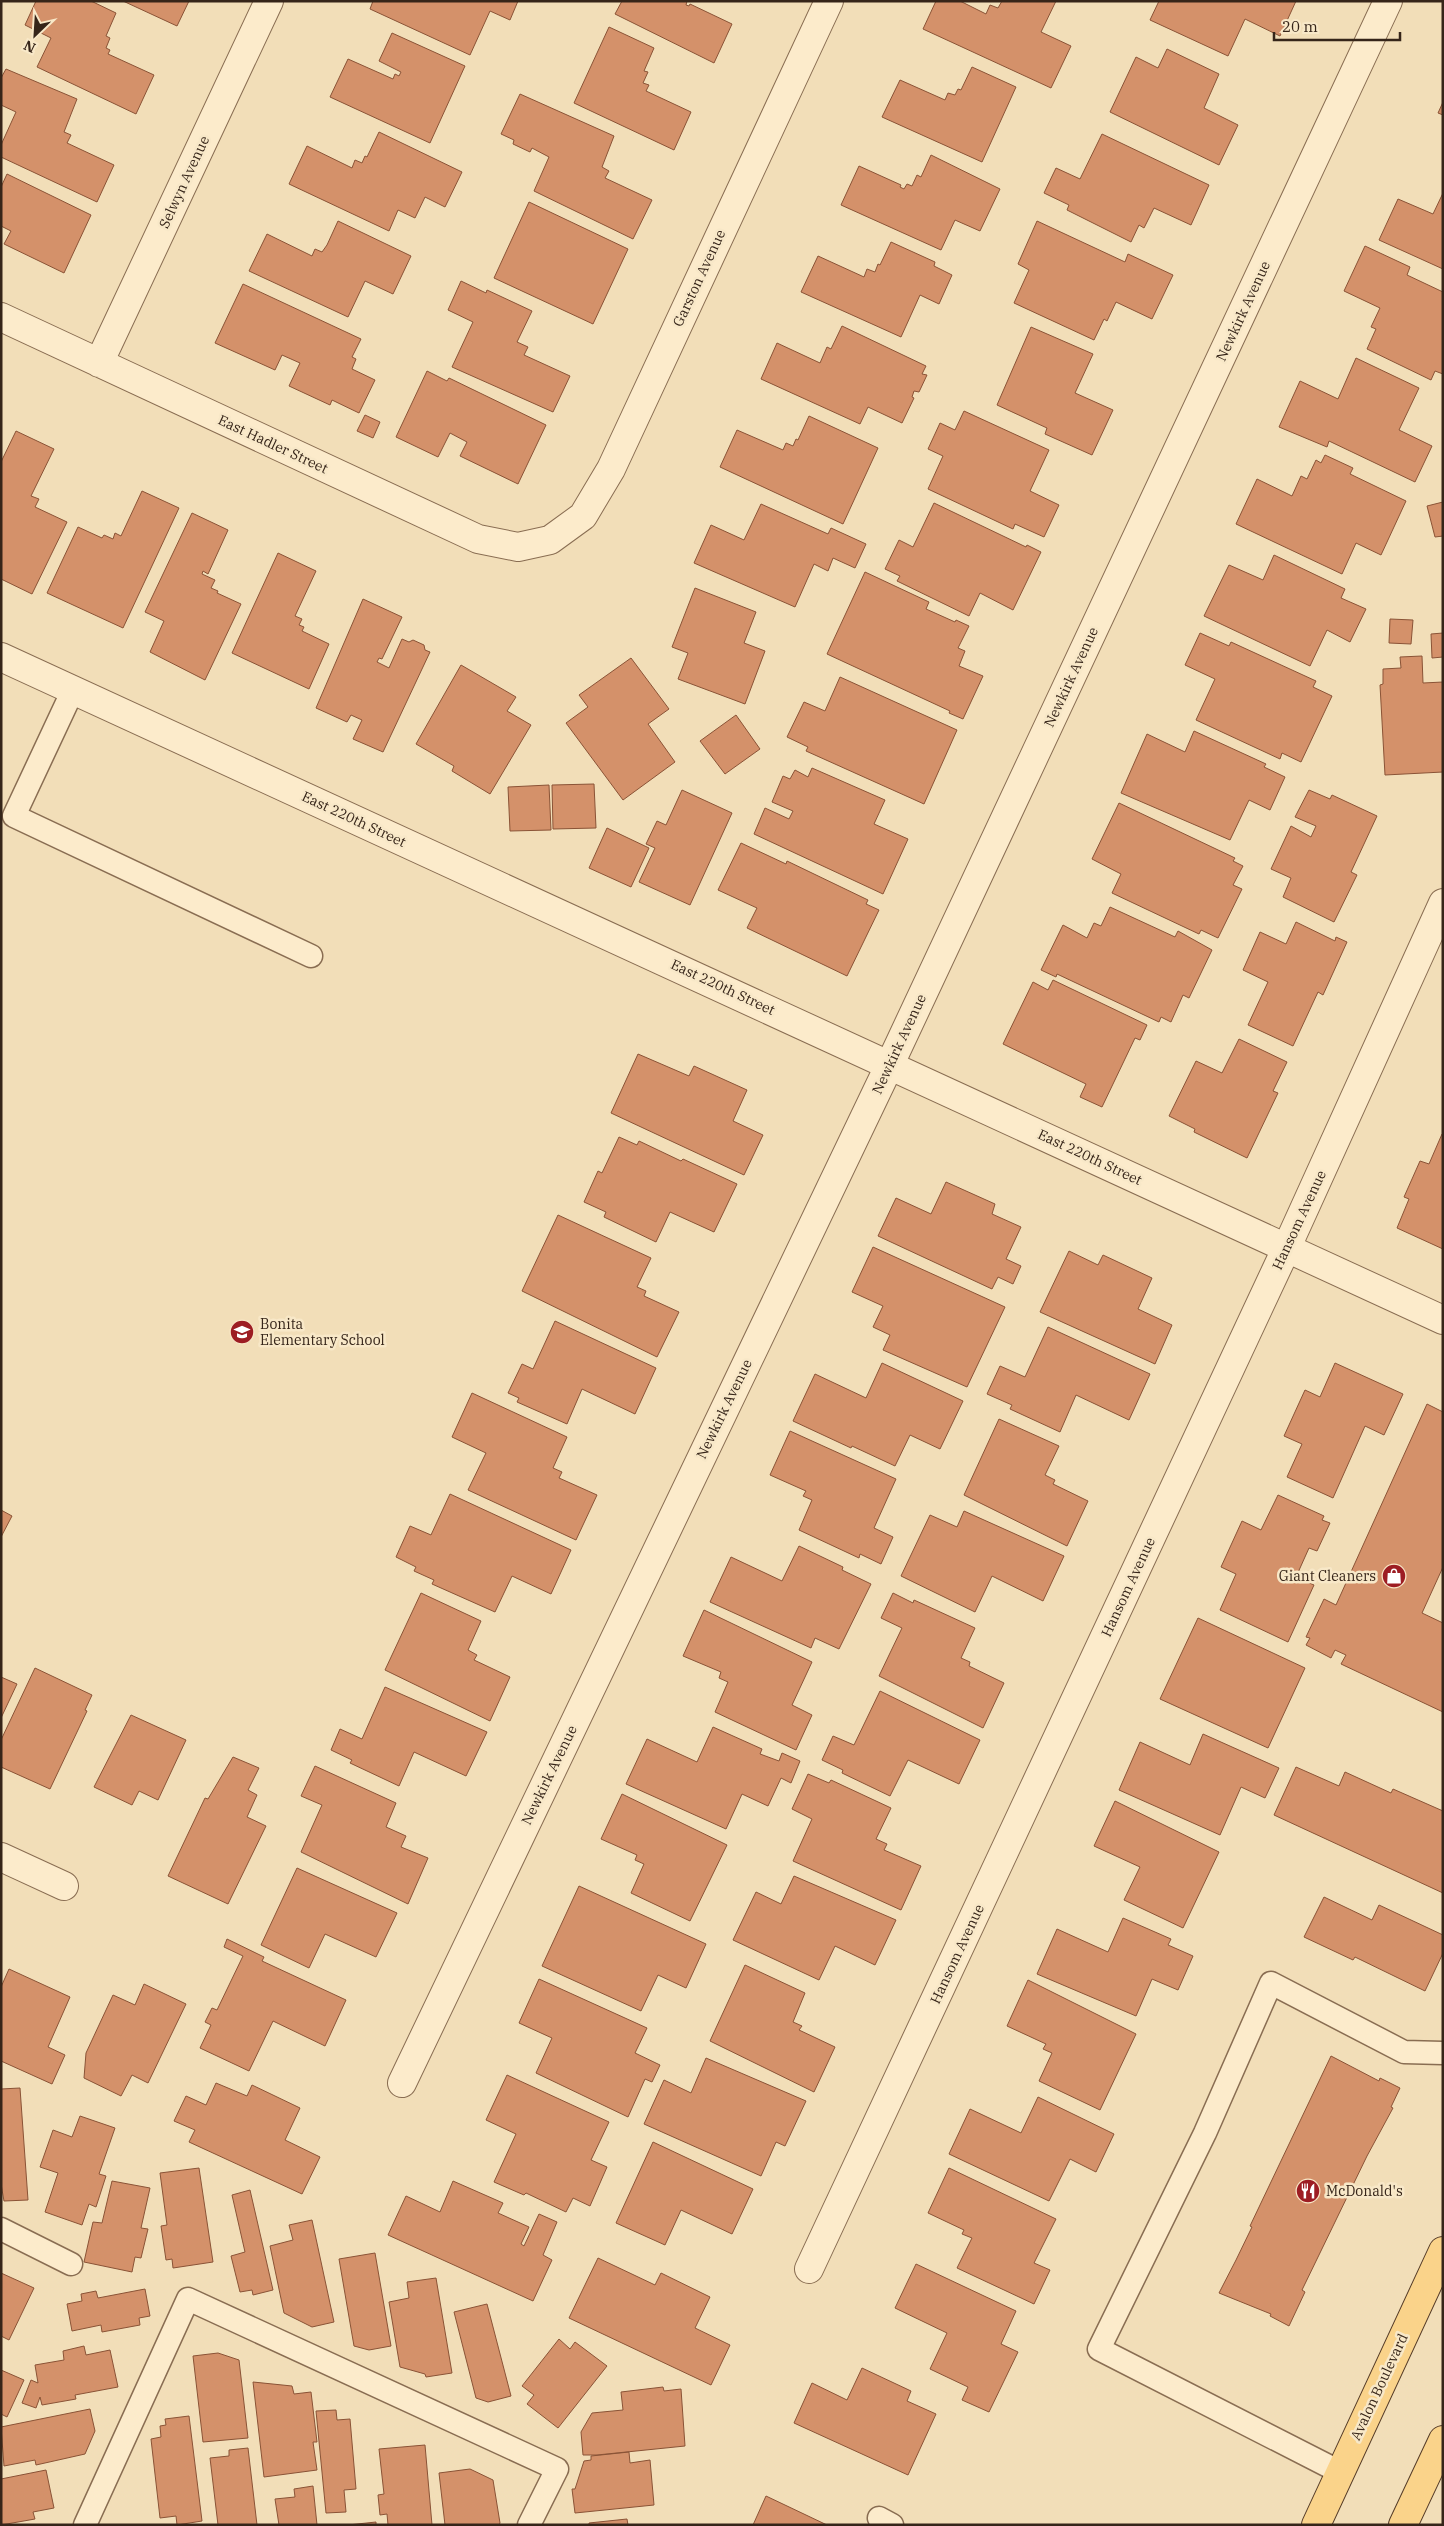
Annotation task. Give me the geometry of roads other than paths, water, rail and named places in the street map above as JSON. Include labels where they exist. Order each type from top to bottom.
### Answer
[{"type":"main road","name":"Avalon Boulevard","points":[[1316,2525],[1443,2251]]},
{"type":"main road","points":[[1403,2525],[1443,2440]]},
{"type":"street","name":"Selwyn Avenue","points":[[99,363],[269,1]]},
{"type":"street","name":"Garston Avenue","points":[[550,540],[583,516],[611,469],[829,1]]},
{"type":"street","name":"Newkirk Avenue","points":[[402,2083],[890,1064],[1388,1]]},
{"type":"street","name":"East Hadler Street","points":[[1,317],[478,540],[518,547],[550,540]]},
{"type":"street","name":"East 220th Street","points":[[1,657],[890,1064],[1286,1249],[1443,1320]]},
{"type":"street","name":"Hansom Avenue","points":[[809,2269],[1286,1249],[1443,903]]},
{"type":"street","points":[[1,1858],[64,1886]]},
{"type":"lane","points":[[73,690],[14,816],[312,956]]},
{"type":"lane","points":[[1340,2472],[1099,2349],[1205,2134],[1271,1983],[1404,2052],[1443,2053]]},
{"type":"lane","points":[[1,2229],[71,2264]]},
{"type":"lane","points":[[91,2523],[188,2299],[557,2469],[529,2525]]},
{"type":"place","name":"Bonita Elementary School","points":[[242,1332]]},
{"type":"place","name":"Giant Cleaners","points":[[1394,1576]]},
{"type":"place","name":"McDonald's","points":[[1308,2191]]}]
